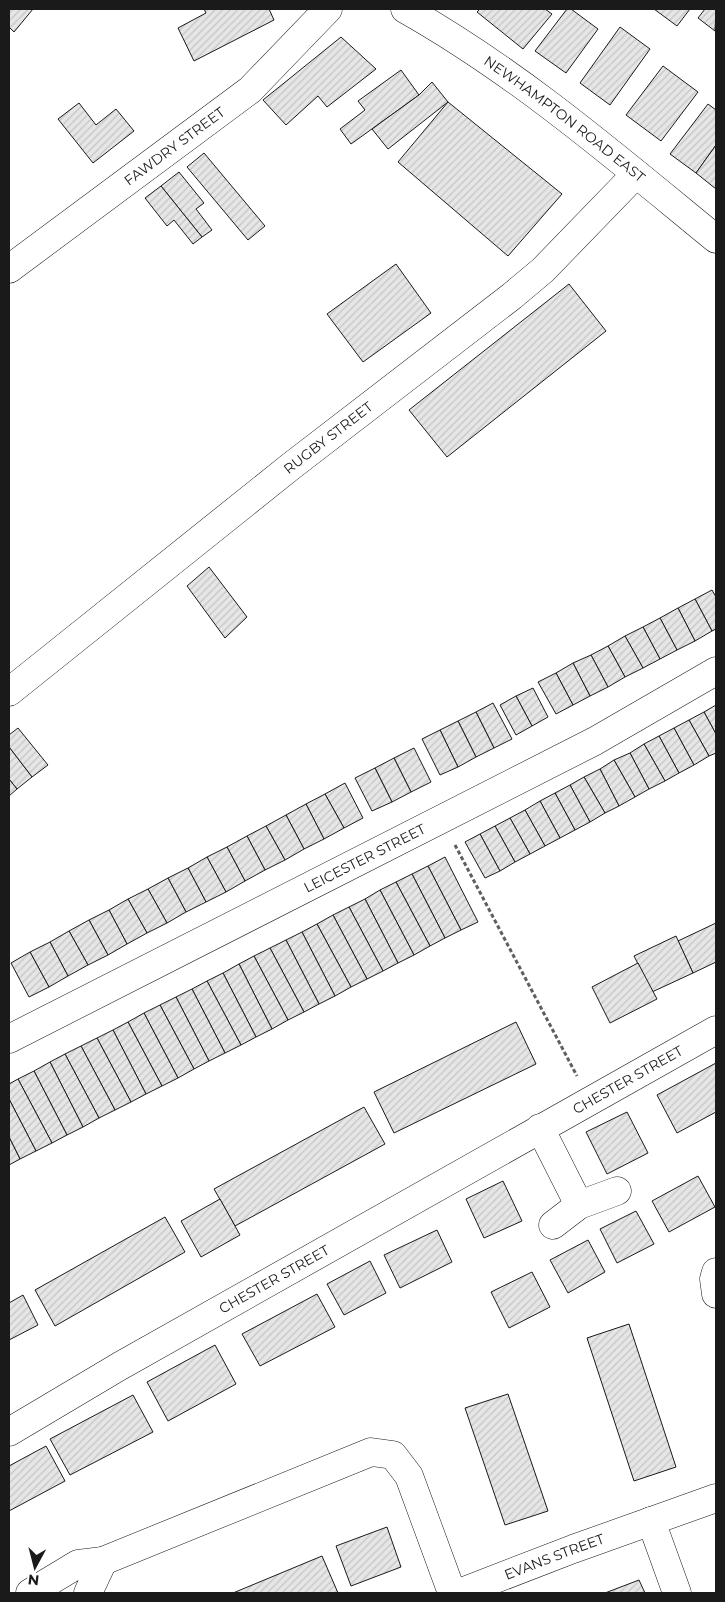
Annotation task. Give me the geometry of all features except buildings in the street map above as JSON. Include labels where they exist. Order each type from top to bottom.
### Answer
[{"type":"street","name":"FAWDRY STREET","points":[[9,269],[250,90],[328,9]]},
{"type":"street","name":"NEWHAMPTON ROAD EAST","points":[[405,9],[471,50],[520,84],[716,239]]},
{"type":"street","name":"RUGBY STREET","points":[[9,692],[290,467],[512,296],[543,270],[636,174]]},
{"type":"street","name":"LEICESTER STREET","points":[[9,1039],[595,741],[716,672]]},
{"type":"street","name":"CHESTER STREET","points":[[9,1432],[129,1361],[716,1030]]},
{"type":"street","points":[[540,1128],[579,1205]]},
{"type":"street","points":[[553,1225],[579,1205],[617,1191]]},
{"type":"street","points":[[716,1272],[716,1294]]},
{"type":"street","points":[[30,1593],[78,1564],[103,1561],[371,1452],[393,1455],[409,1476],[452,1593]]},
{"type":"street","name":"EVANS STREET","points":[[459,1593],[716,1498]]},
{"type":"street","points":[[651,1521],[677,1593]]},
{"type":"street","points":[[88,1593],[103,1561]]},
{"type":"path","points":[[441,819],[590,1101]]}]
